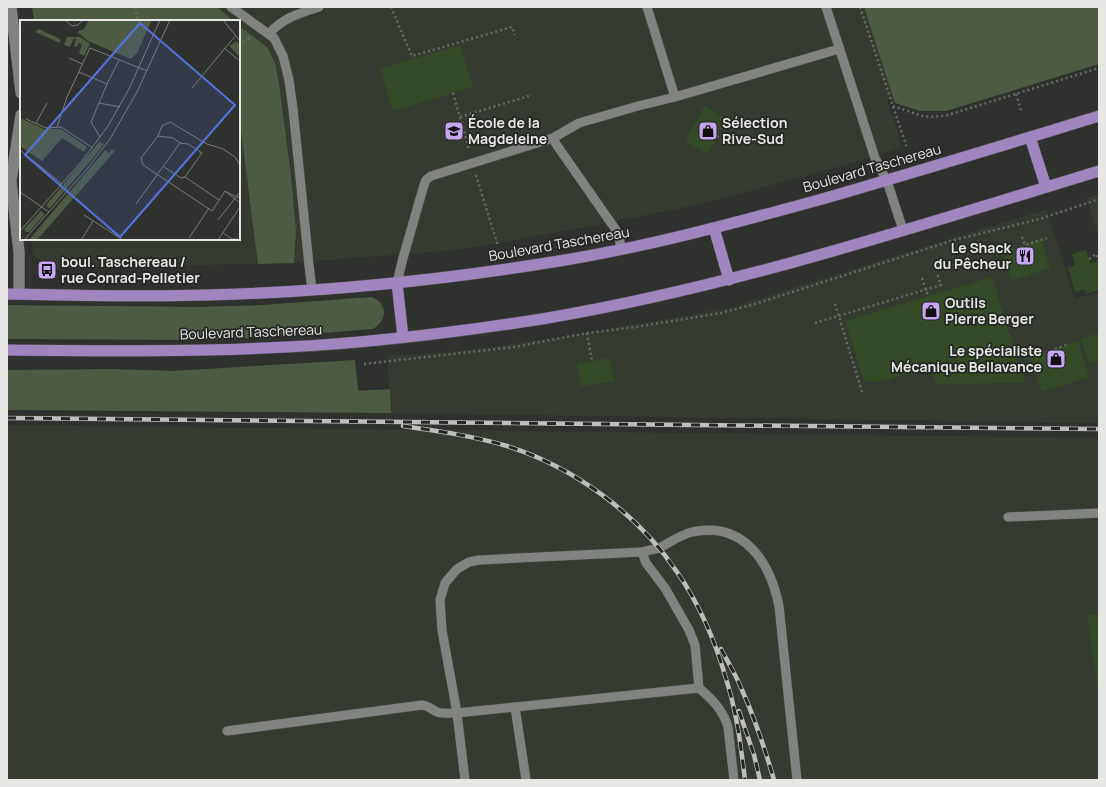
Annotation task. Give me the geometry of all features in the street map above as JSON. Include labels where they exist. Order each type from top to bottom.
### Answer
[{"type":"main road","name":"Boulevard Taschereau","points":[[7,294],[97,296],[209,295],[312,290],[397,284],[559,261],[714,228],[887,181],[1099,116]]},
{"type":"main road","points":[[1030,137],[1046,188]]},
{"type":"main road","name":"Boulevard Taschereau","points":[[7,350],[228,350],[316,345],[403,337],[550,317],[659,296],[728,280],[824,254],[1099,172]]},
{"type":"main road","points":[[714,228],[728,280]]},
{"type":"main road","points":[[397,284],[403,337]]},
{"type":"street","points":[[11,7],[20,84]]},
{"type":"street","points":[[19,294],[19,252],[11,181],[20,122]]},
{"type":"lane","points":[[231,7],[274,38],[280,47],[289,80],[308,265],[312,290]]},
{"type":"lane","points":[[269,34],[286,18],[319,7]]},
{"type":"lane","points":[[647,7],[675,97]]},
{"type":"lane","points":[[826,7],[874,158],[887,181],[903,230]]},
{"type":"lane","points":[[397,284],[403,258],[426,180],[436,174],[553,138],[579,123],[675,97],[839,49]]},
{"type":"lane","points":[[553,138],[616,230],[621,249]]},
{"type":"lane","points":[[1008,517],[1099,513]]},
{"type":"lane","points":[[466,780],[457,713],[442,630],[440,600],[445,583],[457,569],[469,562],[479,560],[642,552],[658,548],[690,533],[705,530],[723,532],[740,539],[757,553],[767,569],[776,591],[779,606],[797,780]]},
{"type":"lane","points":[[642,552],[646,563],[665,588],[678,609],[691,635],[695,645],[699,688],[715,703],[726,719],[734,780]]},
{"type":"lane","points":[[227,731],[422,705],[429,706],[443,714],[699,688]]},
{"type":"lane","points":[[515,707],[526,780]]},
{"type":"path","points":[[135,7],[138,20]]},
{"type":"path","points":[[391,7],[412,56],[512,27],[514,35]]},
{"type":"path","points":[[860,7],[907,148]]},
{"type":"path","points":[[240,44],[252,36]]},
{"type":"path","points":[[892,106],[922,116],[933,117],[948,115],[1099,68]]},
{"type":"path","points":[[453,93],[469,149]]},
{"type":"path","points":[[1016,94],[1022,113]]},
{"type":"path","points":[[460,117],[532,95]]},
{"type":"path","points":[[717,136],[731,145]]},
{"type":"path","points":[[474,169],[498,246]]},
{"type":"path","points":[[364,364],[514,347],[587,333],[636,327],[721,313],[755,304],[954,240],[1040,219],[1099,199]]},
{"type":"path","points":[[1022,237],[1025,245],[1047,238]]},
{"type":"path","points":[[67,240],[68,244]]},
{"type":"path","points":[[1089,259],[1096,254],[1099,261]]},
{"type":"path","points":[[815,323],[942,285],[937,273]]},
{"type":"path","points":[[922,278],[928,296]]},
{"type":"path","points":[[835,304],[863,395]]},
{"type":"path","points":[[587,333],[592,362]]},
{"type":"path","points":[[1056,348],[1066,345]]},
{"type":"shaded area","name":"École de la Magdeleine","points":[[32,7],[1099,7],[1099,64],[946,111],[920,111],[887,98],[902,147],[852,163],[731,196],[596,225],[463,249],[419,253],[288,263],[64,268],[46,267],[33,254],[32,240],[240,240],[240,20],[34,20]]},
{"type":"shaded area","points":[[1099,194],[1099,238],[1086,198]]},
{"type":"shaded area","points":[[1046,210],[1075,299],[1099,292],[1099,423],[391,413],[387,356],[460,351],[570,336],[732,307]]},
{"type":"shaded area","points":[[7,425],[1099,438],[1099,780],[7,780]]},
{"type":"green space","points":[[32,7],[217,7],[232,20],[34,20]]},
{"type":"green space","points":[[864,7],[1099,7],[1099,64],[946,111],[920,111],[895,103]]},
{"type":"green space","points":[[240,27],[267,47],[275,63],[291,176],[296,232],[294,263],[258,264],[240,123]]},
{"type":"green space","points":[[371,297],[381,303],[384,312],[381,321],[373,329],[275,337],[202,340],[7,339],[7,305],[198,307],[263,305]]},
{"type":"green space","points":[[355,360],[358,391],[390,389],[391,413],[7,410],[7,370],[111,369],[173,371]]},
{"type":"building","points":[[460,45],[473,87],[393,111],[380,69]]},
{"type":"building","points":[[705,106],[727,120],[707,154],[685,140]]},
{"type":"building","points":[[1041,239],[1050,268],[1011,281],[1002,252]]},
{"type":"building","points":[[1086,250],[1090,263],[1099,261],[1099,290],[1086,294],[1084,289],[1075,292],[1068,268],[1075,266],[1072,254]]},
{"type":"building","points":[[992,277],[1025,383],[936,384],[930,366],[884,381],[864,381],[845,321]]},
{"type":"building","points":[[1099,333],[1099,360],[1089,363],[1081,339]]},
{"type":"building","points":[[1078,341],[1089,377],[1042,392],[1030,356]]},
{"type":"building","points":[[610,358],[614,381],[581,386],[577,364]]},
{"type":"building","points":[[1099,614],[1099,692],[1098,692],[1087,615]]},
{"type":"railway","points":[[7,418],[1099,429]]},
{"type":"railway","points":[[403,426],[481,439],[532,455],[556,466],[602,495],[624,512],[643,531],[677,572],[700,611],[712,639],[723,667],[736,718],[745,780]]},
{"type":"railway","points":[[721,649],[737,679],[751,712],[774,780]]},
{"type":"railway","points":[[739,711],[754,755],[760,780]]},
{"type":"place","name":"École de la Magdeleine","points":[[454,131]]},
{"type":"place","name":"Sélection Rive-Sud","points":[[708,131]]},
{"type":"place","name":"Le Shack du Pêcheur","points":[[1025,256]]},
{"type":"place","name":"boul. Taschereau / rue Conrad-Pelletier","points":[[47,270]]},
{"type":"place","name":"Outils Pierre Berger","points":[[931,311]]},
{"type":"place","name":"Le spécialiste Mécanique Bellavance","points":[[1056,359]]}]
